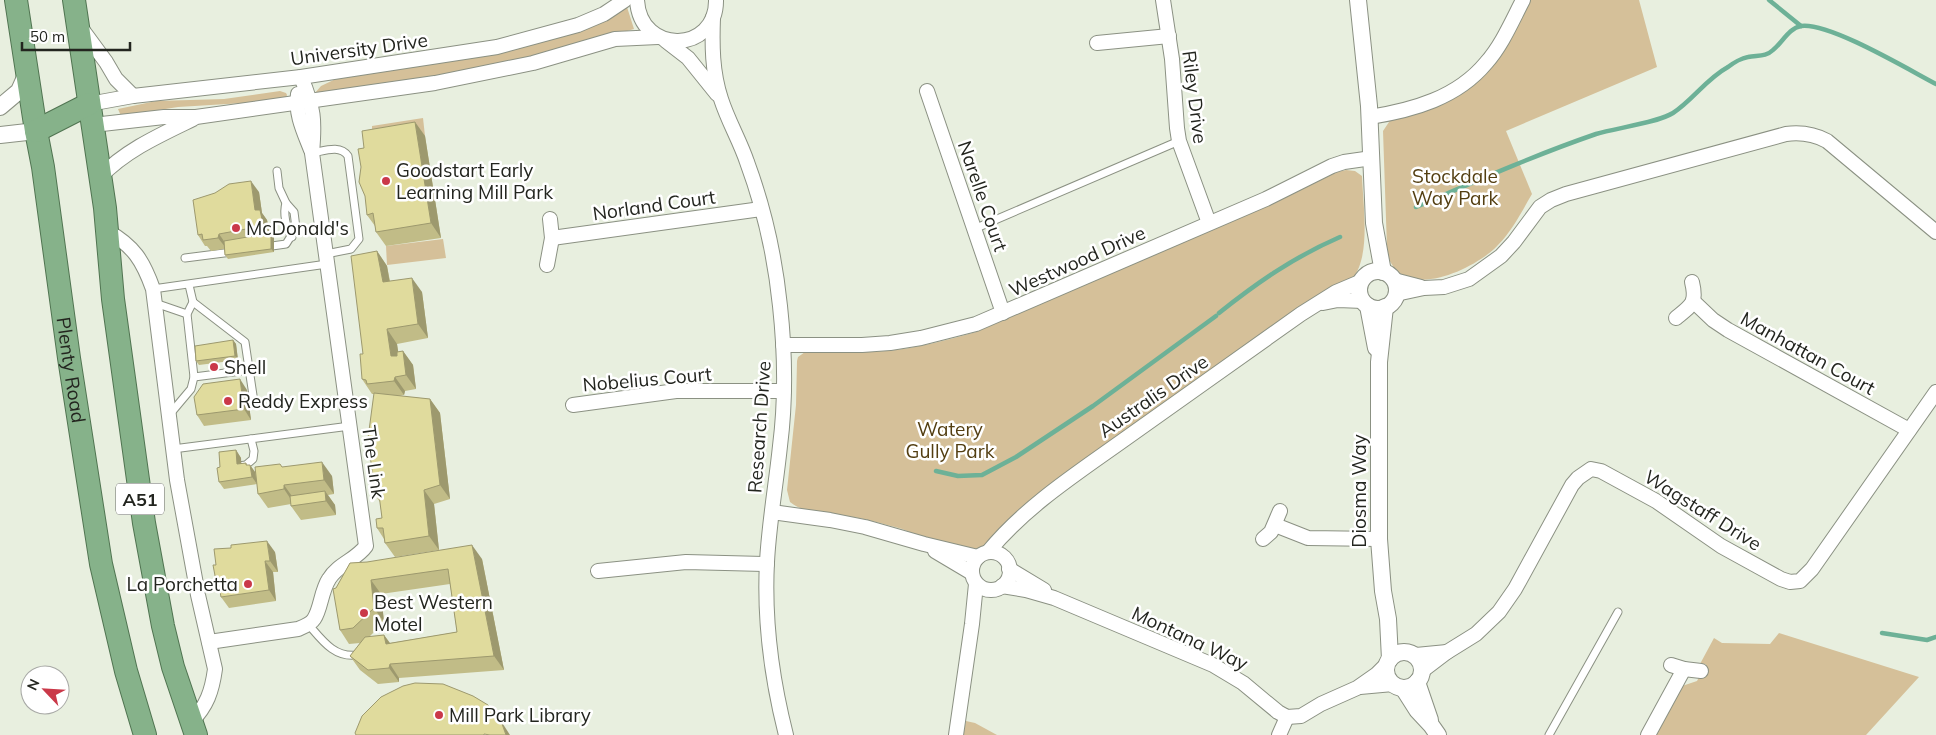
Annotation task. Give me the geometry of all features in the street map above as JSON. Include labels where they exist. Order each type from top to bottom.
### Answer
[{"type":"highway","name":"Plenty Road","points":[[16,0],[43,168],[69,358],[101,564],[126,671],[146,735]]},
{"type":"highway","name":"A51","points":[[74,0],[100,177],[120,354],[151,567],[169,650],[193,728]]},
{"type":"highway","points":[[36,131],[91,115]]},
{"type":"street","name":"University Drive","points":[[91,115],[133,96],[301,77],[498,47],[578,25],[604,14],[625,0]]},
{"type":"street","name":"Research Drive","points":[[637,0],[637,9],[644,25],[688,58],[722,100]]},
{"type":"street","points":[[91,115],[196,117],[494,72],[533,63],[615,39],[661,38],[674,42],[693,38],[702,32],[715,10],[724,0]]},
{"type":"street","name":"Riley Drive","points":[[1163,0],[1169,36],[1179,141],[1210,224]]},
{"type":"street","points":[[1358,0],[1370,111],[1374,223]]},
{"type":"street","points":[[1370,111],[1390,113],[1419,106],[1447,94],[1475,75],[1495,50],[1523,0]]},
{"type":"street","name":"Research Drive","points":[[715,10],[713,65],[722,100],[747,162],[761,208],[777,279],[783,345],[784,391],[767,564],[769,632],[778,703],[786,735]]},
{"type":"street","points":[[77,24],[106,62],[116,79],[133,96]]},
{"type":"street","points":[[1097,43],[1169,36]]},
{"type":"street","points":[[0,108],[19,91],[28,72]]},
{"type":"street","name":"The Link","points":[[301,77],[304,101],[314,123],[312,153],[366,546],[360,554],[331,574],[321,594],[314,620],[308,624]]},
{"type":"street","name":"Narelle Court","points":[[927,91],[1004,314]]},
{"type":"street","points":[[100,177],[114,163],[133,150],[196,117]]},
{"type":"street","points":[[0,136],[36,131]]},
{"type":"street","points":[[1363,279],[1374,272],[1390,288],[1424,288],[1454,284],[1469,279],[1501,256],[1540,207],[1551,200],[1614,181],[1797,132],[1827,141],[1936,232]]},
{"type":"street","name":"Westwood Drive","points":[[783,345],[862,345],[913,339],[949,332],[1004,314],[1266,199],[1332,166],[1344,162],[1372,158]]},
{"type":"street","name":"Norland Court","points":[[552,238],[761,208]]},
{"type":"street","points":[[547,265],[552,238],[550,219]]},
{"type":"street","name":"Diosma Way","points":[[1374,223],[1363,279],[1359,290],[1366,304],[1379,362]]},
{"type":"street","name":"Diosma Way","points":[[1374,223],[1390,288],[1379,362],[1378,539],[1388,619],[1399,657]]},
{"type":"street","points":[[107,231],[123,240],[135,252],[146,270],[154,296],[173,449],[187,536],[215,669],[214,681],[193,728]]},
{"type":"street","name":"Australis Drive","points":[[983,555],[1038,502],[1076,474],[1317,304],[1363,279]]},
{"type":"street","points":[[1676,318],[1687,310],[1693,301],[1692,282]]},
{"type":"street","points":[[1366,304],[1375,308],[1390,288]]},
{"type":"street","name":"Australis Drive","points":[[1317,304],[1338,300],[1366,304]]},
{"type":"street","name":"Manhattan Court","points":[[1693,301],[1713,320],[1728,330],[1909,430]]},
{"type":"street","name":"Nobelius Court","points":[[573,405],[676,391],[784,391]]},
{"type":"street","name":"Wagstaff Drive","points":[[1409,681],[1447,652],[1476,634],[1499,612],[1514,589],[1572,485],[1586,471],[1595,469],[1609,475],[1656,501],[1735,554],[1781,579],[1795,582],[1805,577],[1936,392]]},
{"type":"street","points":[[1263,539],[1271,532],[1280,511]]},
{"type":"street","points":[[772,512],[848,524],[895,534],[924,544],[983,555],[998,554],[1008,565]]},
{"type":"street","points":[[972,624],[997,588],[1008,579],[1008,546],[1014,524]]},
{"type":"street","points":[[1274,525],[1308,538],[1378,539]]},
{"type":"street","points":[[924,544],[974,578],[984,589],[997,588]]},
{"type":"street","points":[[956,735],[972,624],[973,564],[983,555]]},
{"type":"street","points":[[598,571],[686,562],[767,564]]},
{"type":"street","name":"Montana Way","points":[[1008,565],[1054,598]]},
{"type":"street","name":"Montana Way","points":[[997,588],[1026,590],[1054,598],[1223,670],[1287,717]]},
{"type":"street","points":[[209,642],[298,629],[308,624]]},
{"type":"street","name":"Wagstaff Drive","points":[[1399,657],[1447,652]]},
{"type":"street","points":[[1279,735],[1287,717],[1301,716],[1321,704],[1357,688],[1399,657]]},
{"type":"street","points":[[1399,657],[1421,662],[1409,681],[1417,710],[1434,730]]},
{"type":"street","points":[[1399,657],[1387,675],[1409,681]]},
{"type":"street","points":[[1648,735],[1678,667],[1701,671]]},
{"type":"street","points":[[1357,688],[1409,681]]},
{"type":"lane","points":[[974,228],[1179,141]]},
{"type":"lane","points":[[154,296],[189,285],[327,259],[351,249],[359,239],[348,156],[339,148],[312,153]]},
{"type":"lane","points":[[259,248],[286,244],[292,237],[287,226],[284,208],[286,203],[279,188],[277,171]]},
{"type":"lane","points":[[185,258],[240,251]]},
{"type":"lane","points":[[189,285],[193,302],[245,342],[254,402]]},
{"type":"lane","points":[[154,296],[187,314]]},
{"type":"lane","points":[[169,416],[191,389],[194,377],[187,314],[193,302]]},
{"type":"lane","points":[[194,377],[249,370]]},
{"type":"lane","points":[[173,449],[350,426]]},
{"type":"lane","points":[[232,467],[246,465],[253,459],[251,439]]},
{"type":"lane","points":[[1549,735],[1618,612]]},
{"type":"lane","points":[[308,624],[336,653],[349,656],[358,655],[363,651]]},
{"type":"green space","name":"Stockdale Way Park","points":[[1529,0],[1639,0],[1657,67],[1506,131],[1532,194],[1508,234],[1488,254],[1461,270],[1428,279],[1413,279],[1401,274],[1390,261],[1387,248],[1383,131],[1391,119],[1445,103]]},
{"type":"green space","points":[[627,7],[634,29],[509,65],[315,93],[321,86],[344,75],[424,63]]},
{"type":"green space","points":[[280,91],[286,93],[286,98],[258,102],[178,107],[121,116],[118,109],[156,101],[224,99]]},
{"type":"green space","points":[[423,118],[425,136],[372,145],[372,126]]},
{"type":"green space","name":"Watery Gully Park","points":[[1355,171],[1362,176],[1364,243],[1359,268],[1353,278],[1071,470],[1030,500],[983,547],[973,549],[952,548],[902,529],[874,521],[809,511],[790,502],[787,490],[796,405],[797,361],[798,357],[805,352],[898,350],[976,332],[1262,208],[1337,172]]},
{"type":"green space","points":[[443,239],[446,258],[387,265],[386,246]]},
{"type":"green space","points":[[1779,633],[1919,677],[1866,735],[1655,735],[1682,686],[1697,681],[1706,664],[1700,664],[1714,638],[1722,643],[1770,644]]},
{"type":"green space","points":[[966,721],[975,723],[997,735],[963,735]]},
{"type":"building","points":[[415,122],[431,223],[376,232],[373,213],[367,215],[365,196],[359,182],[361,167],[358,149],[364,148],[362,131]]},
{"type":"building","name":"McDonald's","points":[[251,181],[255,210],[260,210],[263,224],[258,224],[257,227],[219,234],[218,238],[203,240],[202,234],[198,235],[193,200],[215,193],[229,184]]},
{"type":"building","points":[[271,233],[271,249],[225,255],[224,241]]},
{"type":"building","points":[[377,251],[383,282],[412,278],[418,324],[387,329],[391,356],[397,356],[397,352],[403,351],[406,375],[395,377],[394,381],[367,384],[366,380],[362,379],[360,354],[363,354],[351,256]]},
{"type":"building","points":[[233,340],[235,356],[196,361],[195,346]]},
{"type":"building","points":[[240,379],[244,409],[197,415],[194,397],[203,384]]},
{"type":"building","points":[[374,393],[430,399],[440,485],[424,490],[429,536],[385,543],[383,528],[377,528],[376,519],[382,518],[379,495],[375,495],[368,438]]},
{"type":"building","points":[[236,450],[237,464],[246,463],[246,465],[250,465],[252,477],[219,482],[217,468],[220,467],[219,452]]},
{"type":"building","points":[[322,462],[324,480],[284,485],[284,489],[258,494],[255,467],[280,464],[282,467]]},
{"type":"building","points":[[325,491],[326,501],[291,506],[290,496]]},
{"type":"building","name":"La Porchetta","points":[[267,541],[270,561],[265,561],[269,590],[221,597],[213,565],[216,565],[214,549],[231,548],[231,545]]},
{"type":"building","points":[[472,545],[494,656],[390,664],[389,668],[368,670],[350,656],[365,637],[384,635],[386,644],[457,632],[448,569],[371,580],[374,608],[353,628],[340,630],[333,589],[336,588],[350,563]]},
{"type":"building","name":"Mill Park Library","points":[[415,683],[443,684],[473,696],[488,705],[501,721],[506,735],[356,735],[355,733],[362,716],[381,697],[403,686]]},
{"type":"waterway","points":[[1769,0],[1801,26]]},
{"type":"waterway","points":[[1416,207],[1573,142],[1596,134],[1666,117],[1680,108],[1720,72],[1743,58],[1764,55],[1770,52],[1789,33],[1801,26],[1830,31],[1849,39],[1889,58],[1936,84]]},
{"type":"waterway","points":[[1219,313],[1277,271],[1307,253],[1340,237]]},
{"type":"waterway","points":[[936,471],[958,476],[982,475],[1016,457],[1093,406],[1216,316]]},
{"type":"waterway","points":[[1882,633],[1927,640],[1936,637]]},
{"type":"place","name":"Goodstart Early Learning Mill Park","points":[[386,181]]},
{"type":"place","name":"McDonald's","points":[[236,228]]},
{"type":"place","name":"Shell","points":[[214,367]]},
{"type":"place","name":"Reddy Express","points":[[228,401]]},
{"type":"place","name":"La Porchetta","points":[[248,584]]},
{"type":"place","name":"Best Western Motel","points":[[364,613]]},
{"type":"place","name":"Mill Park Library","points":[[439,715]]}]
